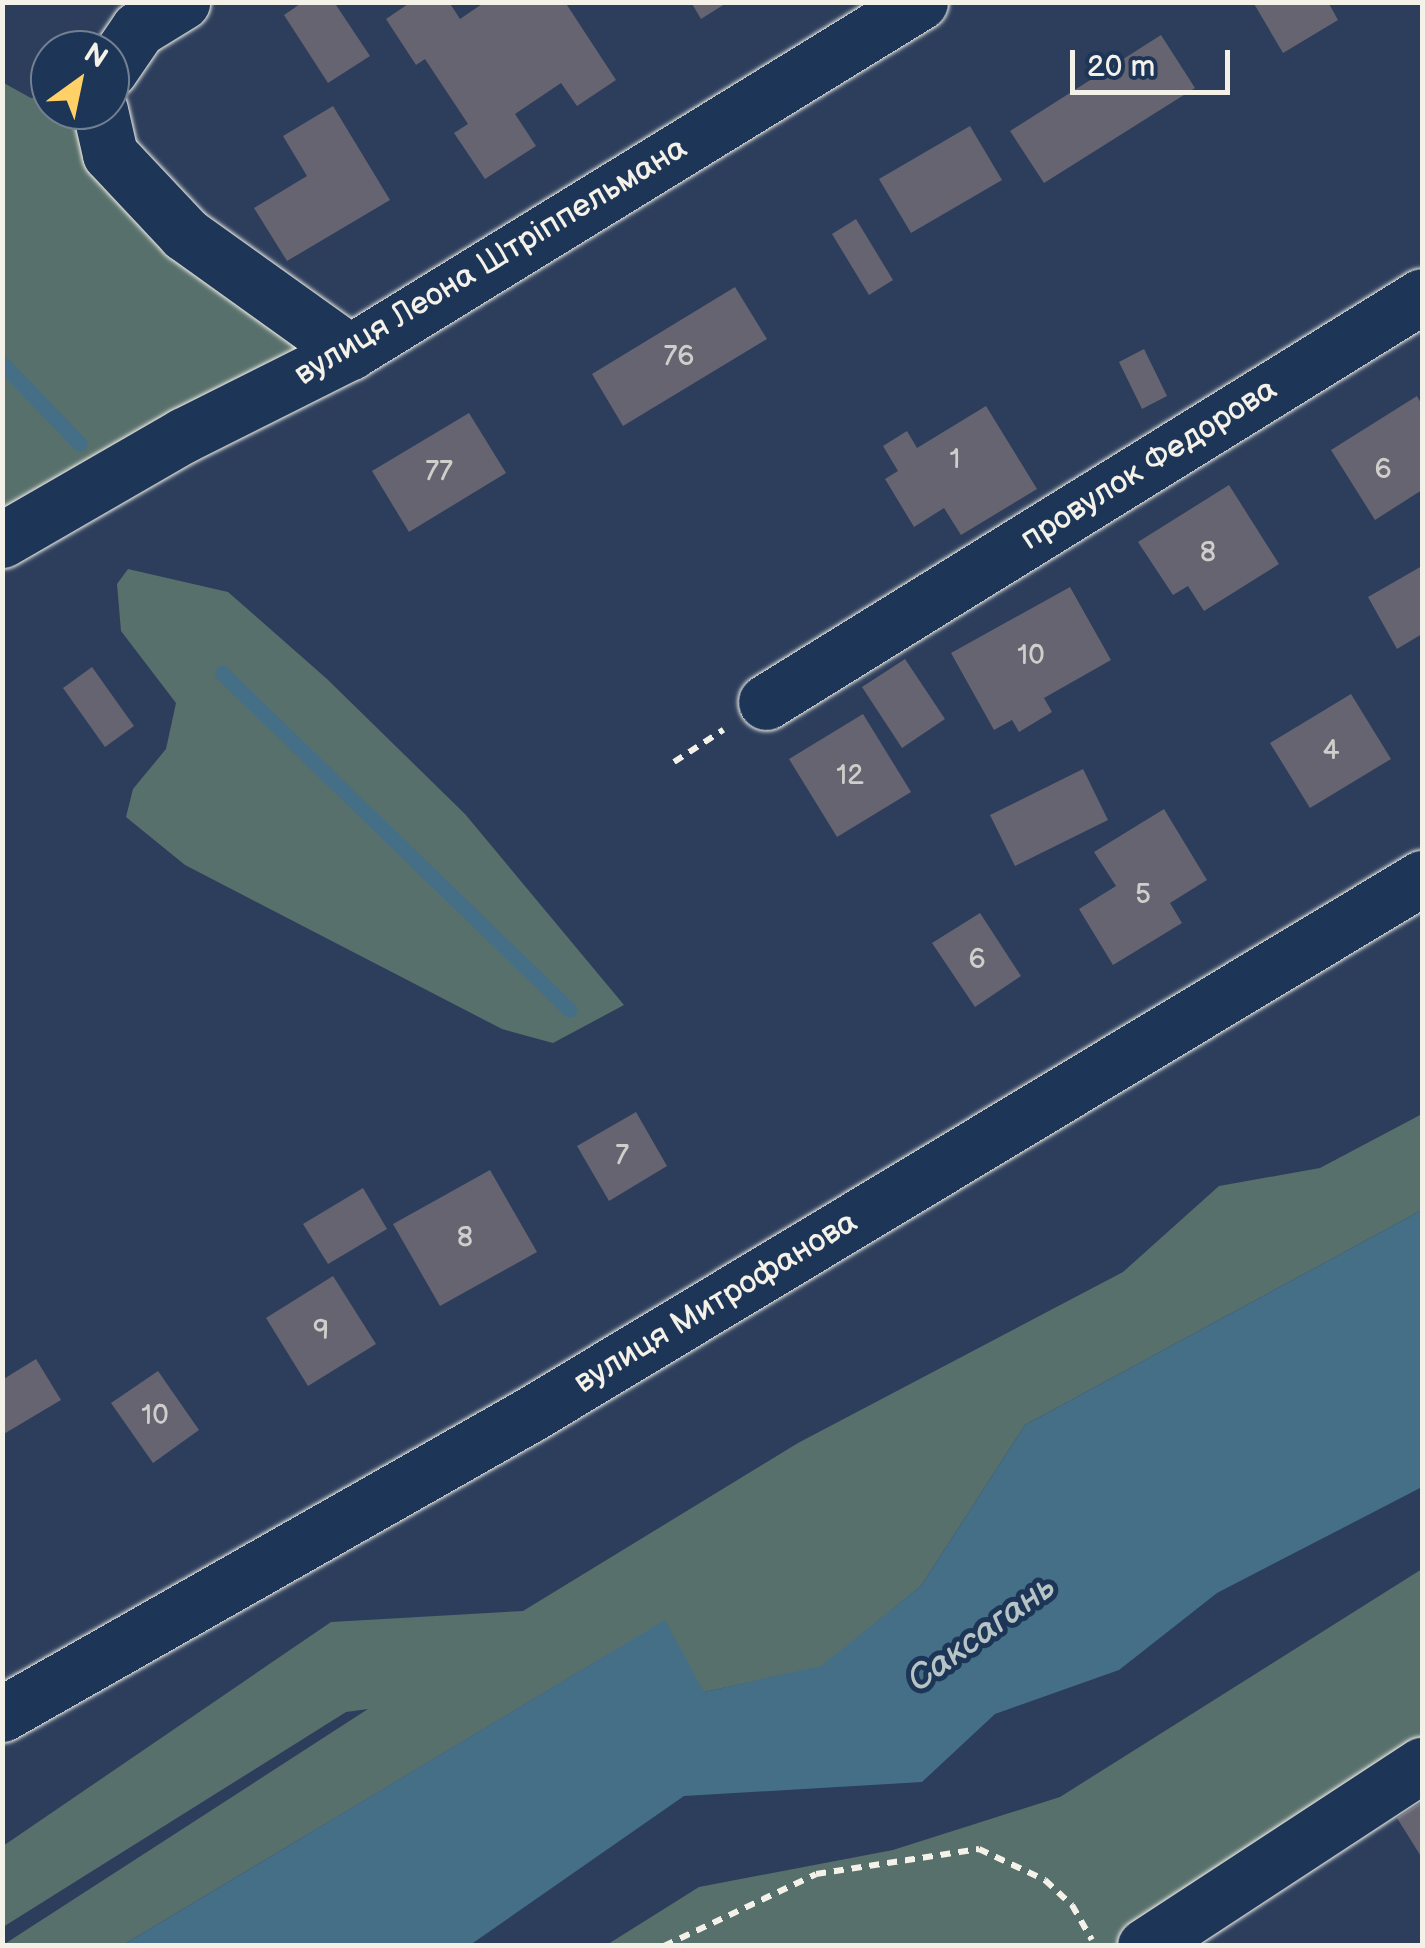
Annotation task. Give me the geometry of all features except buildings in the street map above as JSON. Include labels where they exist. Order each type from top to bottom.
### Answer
[{"type":"street","points":[[130,41],[138,30],[182,2]]},
{"type":"street","name":"вулиця Леона Штріппельмана","points":[[2,540],[184,435],[350,352],[920,2]]},
{"type":"street","points":[[105,130],[110,154],[172,222],[350,352]]},
{"type":"street","name":"провулок Федорова","points":[[766,702],[1422,296]]},
{"type":"street","name":"вулиця Митрофанова","points":[[2,1714],[548,1404],[1422,878]]},
{"type":"street","points":[[1146,1946],[1422,1765]]},
{"type":"path","points":[[664,1946],[816,1874],[979,1848],[1045,1880],[1072,1905],[1095,1946]]},
{"type":"green space","points":[[2,82],[30,97],[30,130],[105,130],[110,154],[350,352],[2,540]]},
{"type":"green space","points":[[128,569],[228,592],[327,679],[465,814],[624,1005],[553,1043],[502,1029],[185,865],[126,817],[133,789],[166,749],[176,703],[121,631],[117,584]]},
{"type":"green space","points":[[1422,1114],[1422,1210],[1025,1425],[921,1586],[821,1667],[704,1692],[609,1654],[123,1945],[3,1945],[368,1709],[346,1712],[3,1927],[3,1846],[331,1622],[523,1611],[798,1443],[1123,1272],[1219,1186],[1320,1168]]},
{"type":"green space","points":[[1422,1569],[1422,1765],[1145,1945],[605,1946],[699,1887],[893,1850],[1060,1797]]},
{"type":"water","name":"Саксагань","points":[[1422,1210],[1422,1487],[1217,1593],[1119,1670],[995,1714],[922,1782],[684,1796],[470,1945],[123,1945],[665,1620],[704,1692],[821,1666],[921,1586],[1025,1425]]},
{"type":"waterway","points":[[2,363],[80,444]]},
{"type":"waterway","points":[[222,673],[570,1010]]}]
